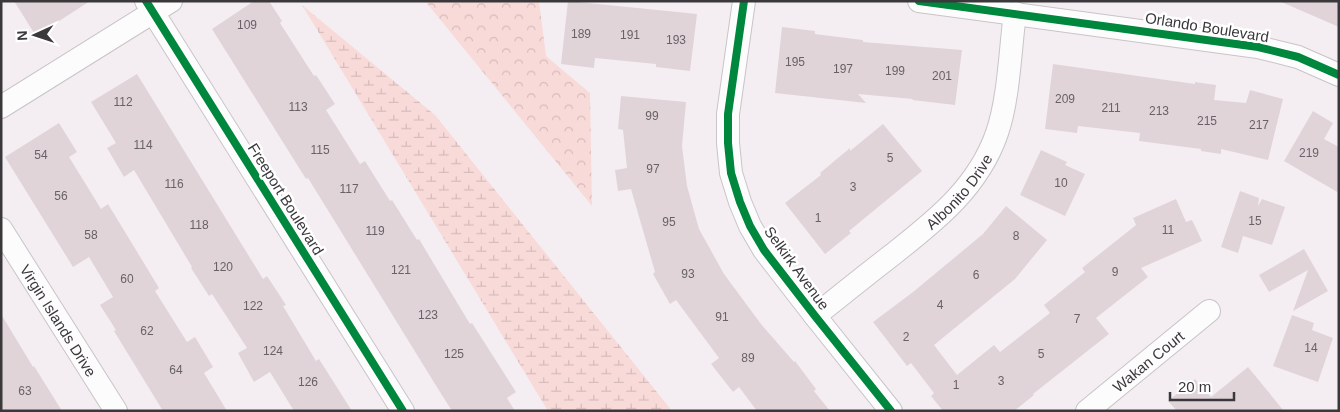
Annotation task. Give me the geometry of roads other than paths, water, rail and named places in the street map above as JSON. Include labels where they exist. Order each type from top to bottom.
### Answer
[{"type":"street","name":"Selkirk Avenue","points":[[744,1],[728,114],[728,143],[732,172],[740,202],[750,226],[764,250],[891,411]]},
{"type":"street","name":"Orlando Boulevard","points":[[919,1],[1258,47],[1298,57],[1339,75]]},
{"type":"street","points":[[1,107],[157,5]]},
{"type":"street","name":"Freeport Boulevard","points":[[157,5],[403,411]]},
{"type":"street","name":"Albonito Drive","points":[[815,316],[936,220],[964,192],[976,175],[987,158],[997,133],[1003,109],[1015,14]]},
{"type":"street","name":"Virgin Islands Drive","points":[[1,229],[116,411]]},
{"type":"street","name":"Wakan Court","points":[[1087,411],[1209,311]]}]
